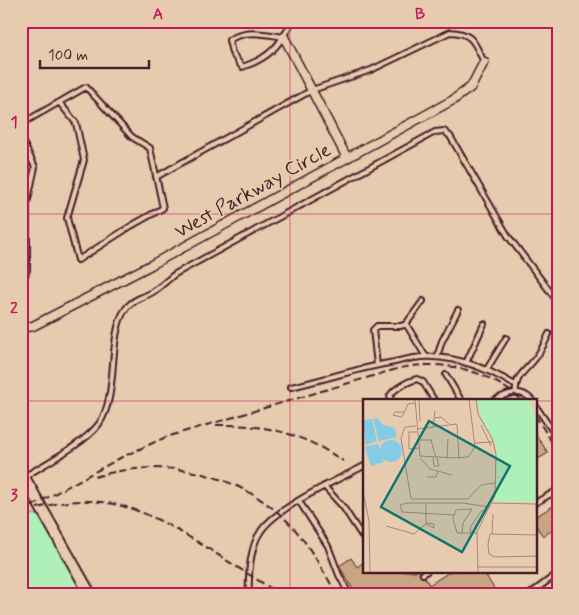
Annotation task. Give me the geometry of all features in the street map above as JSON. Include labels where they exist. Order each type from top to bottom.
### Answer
[{"type":"street","points":[[284,37],[346,158]]},
{"type":"street","name":"West Parkway Circle","points":[[21,328],[33,326],[151,265],[452,100],[471,87],[484,62]]},
{"type":"street","points":[[23,474],[90,594]]},
{"type":"lane","points":[[284,37],[247,32],[236,35],[229,40],[232,53],[242,67],[273,52],[284,37],[292,21]]},
{"type":"lane","points":[[156,177],[312,90],[371,70],[450,32],[464,33],[474,41],[484,62]]},
{"type":"lane","points":[[21,124],[59,102],[86,87],[132,136],[150,148],[164,208],[131,226],[78,260],[67,218],[84,160],[76,123],[59,102]]},
{"type":"lane","points":[[23,474],[83,440],[102,419],[109,397],[115,338],[123,313],[131,304],[183,270],[438,131],[444,131],[450,136],[508,236],[558,302]]},
{"type":"lane","points":[[21,138],[35,166],[27,204],[27,270],[21,287]]},
{"type":"lane","points":[[377,365],[373,330],[377,326],[401,326],[406,324],[423,301]]},
{"type":"lane","points":[[437,357],[442,340],[458,310]]},
{"type":"lane","points":[[406,324],[426,357]]},
{"type":"lane","points":[[466,363],[484,324]]},
{"type":"lane","points":[[516,392],[515,384],[520,374],[538,354],[549,334]]},
{"type":"lane","points":[[487,369],[506,338]]},
{"type":"lane","points":[[291,387],[377,365],[426,357],[437,357],[487,369],[515,384]]},
{"type":"lane","points":[[446,375],[460,399]]},
{"type":"lane","points":[[391,399],[390,396],[393,391],[417,379],[423,382],[433,399]]},
{"type":"lane","points":[[497,399],[508,393],[516,392],[524,394],[531,399]]},
{"type":"lane","points":[[536,406],[556,431],[558,439]]},
{"type":"lane","points":[[249,594],[252,550],[257,537],[271,520],[324,486],[363,466]]},
{"type":"lane","points":[[324,486],[343,507],[363,537]]},
{"type":"lane","points":[[536,502],[558,490]]},
{"type":"lane","points":[[299,501],[328,546],[350,594]]},
{"type":"lane","points":[[530,594],[558,573]]},
{"type":"lane","points":[[536,594],[538,588]]},
{"type":"green space","points":[[21,483],[30,499],[21,508]]},
{"type":"green space","points":[[34,514],[41,517],[83,594],[21,594],[21,519]]},
{"type":"building","points":[[536,435],[548,453],[536,460]]},
{"type":"building","points":[[558,503],[558,527],[543,536],[536,526],[536,516]]},
{"type":"building","points":[[351,558],[357,567],[363,563],[363,572],[420,572],[420,576],[425,577],[429,585],[449,572],[484,572],[495,590],[489,594],[356,594],[339,566]]},
{"type":"railway","points":[[21,512],[122,457],[166,437],[400,368],[433,365],[465,369],[494,381],[520,399]]},
{"type":"railway","points":[[536,417],[558,452]]},
{"type":"railway","points":[[216,425],[251,426],[282,432],[313,443],[343,461]]},
{"type":"railway","points":[[95,477],[147,468],[173,469],[199,473],[224,481],[248,492],[270,506],[297,532],[337,594]]},
{"type":"railway","points":[[37,508],[70,502],[90,501],[123,506],[138,511],[181,532],[280,594]]}]
